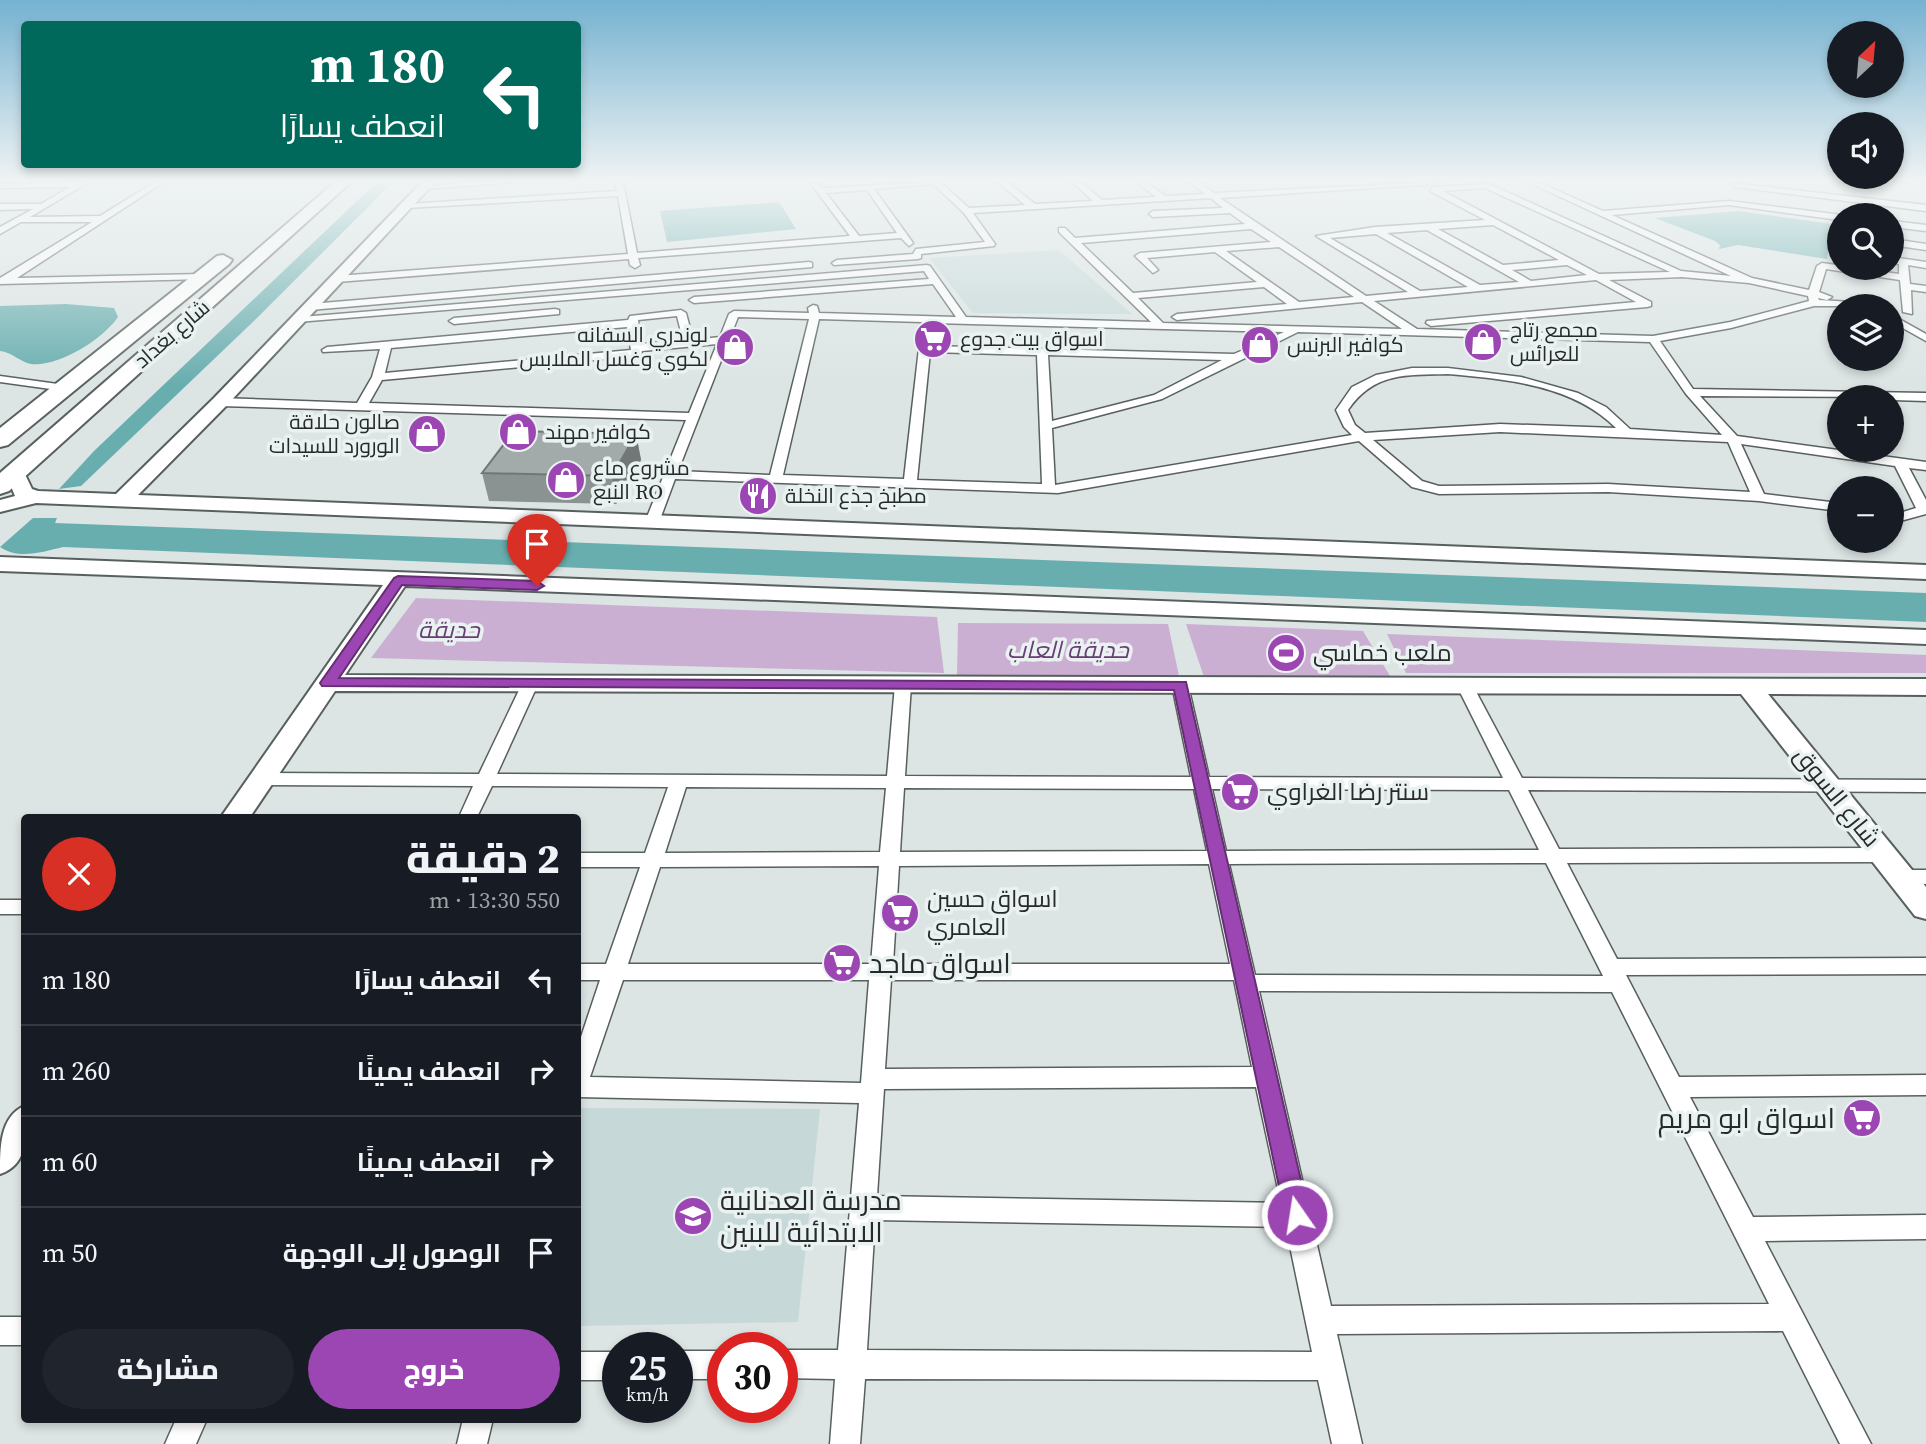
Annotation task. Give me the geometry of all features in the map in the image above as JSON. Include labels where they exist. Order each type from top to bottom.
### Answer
[{"type":"highway","name":"شارع بغداد","points":[[8,479],[268,249]]},
{"type":"highway","name":"شارع بغداد","points":[[0,440],[233,251]]},
{"type":"main road","points":[[8,479],[23,493],[36,497],[119,502],[420,511],[1926,572]]},
{"type":"main road","points":[[0,564],[1926,637]]},
{"type":"main road","points":[[237,814],[398,580]]},
{"type":"main road","points":[[328,683],[1926,688]]},
{"type":"main road","name":"شارع السوق","points":[[1749,687],[1828,785],[1904,870],[1926,908]]},
{"type":"street","points":[[3,281],[54,249]]},
{"type":"street","points":[[119,502],[220,402],[365,249]]},
{"type":"street","points":[[632,249],[645,316]]},
{"type":"street","points":[[634,261],[746,249]]},
{"type":"street","points":[[306,313],[363,303],[797,266],[933,249]]},
{"type":"street","points":[[1082,249],[1158,322]]},
{"type":"street","points":[[1153,270],[1140,256],[1213,249]]},
{"type":"street","points":[[1218,249],[1296,305]]},
{"type":"street","points":[[1289,249],[1415,333]]},
{"type":"street","points":[[1343,249],[1421,296]]},
{"type":"street","points":[[1409,250],[1415,249]]},
{"type":"street","points":[[1469,249],[1530,284]]},
{"type":"street","points":[[1405,326],[1647,303],[1546,249]]},
{"type":"street","points":[[1627,249],[1682,274]]},
{"type":"street","points":[[1682,249],[1749,280],[1827,300]]},
{"type":"street","points":[[1409,250],[1479,289]]},
{"type":"street","points":[[337,279],[634,261],[915,251]]},
{"type":"street","points":[[915,251],[963,320]]},
{"type":"street","points":[[1501,268],[1570,262]]},
{"type":"street","points":[[1904,262],[1926,265]]},
{"type":"street","points":[[776,480],[815,316],[810,290],[797,266]]},
{"type":"street","points":[[1814,298],[1822,266],[1827,266]]},
{"type":"street","points":[[306,313],[361,316],[640,298],[802,277],[927,268]]},
{"type":"street","points":[[1158,322],[1233,311],[1421,296],[1600,277],[1682,274],[1749,280]]},
{"type":"street","points":[[1904,274],[1912,313],[1904,312]]},
{"type":"street","points":[[3,281],[202,277]]},
{"type":"street","points":[[1886,280],[1905,287],[1926,300]]},
{"type":"street","points":[[681,301],[936,281]]},
{"type":"street","points":[[1131,296],[1267,284]]},
{"type":"street","points":[[1905,287],[1926,289]]},
{"type":"street","points":[[628,305],[640,298]]},
{"type":"street","points":[[652,522],[734,314],[1158,322],[1241,328],[1653,340],[1731,325],[1814,298]]},
{"type":"street","points":[[361,316],[363,303]]},
{"type":"street","points":[[454,321],[561,311]]},
{"type":"street","points":[[1233,311],[1241,328]]},
{"type":"street","points":[[378,377],[637,353],[632,323],[634,318],[645,316],[681,313],[689,343]]},
{"type":"street","points":[[1530,316],[1565,337]]},
{"type":"street","points":[[910,484],[928,319]]},
{"type":"street","points":[[327,350],[632,323]]},
{"type":"street","points":[[1904,325],[1926,338]]},
{"type":"street","points":[[1046,426],[1158,397],[1236,357],[1298,330]]},
{"type":"street","points":[[636,348],[724,340]]},
{"type":"street","points":[[1653,340],[1690,392],[1733,439],[1759,497]]},
{"type":"street","points":[[361,407],[378,377],[386,345]]},
{"type":"street","points":[[925,349],[1236,357]]},
{"type":"street","points":[[1042,352],[1049,489]]},
{"type":"street","points":[[1626,432],[1607,411],[1575,395],[1544,385],[1495,375],[1422,371],[1379,379],[1363,385],[1347,397],[1342,410],[1350,427],[1416,484],[1439,490],[1608,488],[1759,497],[1827,506]]},
{"type":"street","points":[[2,380],[65,388]]},
{"type":"street","points":[[1690,392],[1926,397]]},
{"type":"street","points":[[220,402],[694,417]]},
{"type":"street","points":[[670,475],[1049,489],[1361,437],[1500,428],[1733,439],[1926,466]]},
{"type":"street","points":[[1901,464],[1924,510],[1904,516]]},
{"type":"street","points":[[0,506],[36,497]]},
{"type":"street","points":[[469,814],[530,684]]},
{"type":"street","points":[[845,1444],[903,685]]},
{"type":"street","points":[[1180,685],[1347,1444]]},
{"type":"street","points":[[1465,686],[1856,1444]]},
{"type":"street","points":[[261,779],[1926,786]]},
{"type":"street","points":[[581,1070],[679,781]]},
{"type":"street","points":[[581,860],[1552,856],[1904,870]]},
{"type":"street","points":[[0,907],[21,907]]},
{"type":"street","points":[[581,972],[881,970],[1245,977],[1614,975],[1926,966]]},
{"type":"street","points":[[581,1087],[872,1086],[1266,1077]]},
{"type":"street","points":[[1671,1087],[1926,1086]]},
{"type":"street","points":[[863,1208],[1297,1215]]},
{"type":"street","points":[[1745,1229],[1926,1227]]},
{"type":"street","points":[[1320,1320],[1790,1317]]},
{"type":"street","points":[[0,1331],[21,1331]]},
{"type":"street","points":[[798,1364],[1330,1366]]},
{"type":"street","points":[[581,1366],[602,1366]]},
{"type":"street","points":[[180,1444],[190,1423]]},
{"type":"street","points":[[472,1444],[477,1423]]},
{"type":"shaded area","points":[[1059,250],[1132,314],[973,313],[929,258]]},
{"type":"shaded area","name":"مدرسة العدنانية الابتدائية للبنين","points":[[581,1108],[820,1109],[798,1322],[581,1326]]},
{"type":"green space","name":"حديقة","points":[[416,598],[937,617],[944,673],[371,658]]},
{"type":"green space","name":"حديقة العاب","points":[[958,623],[1168,624],[1179,676],[957,675]]},
{"type":"green space","name":"ملعب خماسي","points":[[1186,624],[1363,631],[1390,676],[1204,677]]},
{"type":"green space","points":[[1387,634],[1926,655],[1926,673],[1406,673]]},
{"type":"water","points":[[306,249],[326,249],[81,486],[59,489],[94,451]]},
{"type":"water","points":[[1766,249],[1827,249],[1827,259]]},
{"type":"water","points":[[66,304],[114,308],[118,317],[91,342],[54,361],[31,364],[0,351],[0,306]]},
{"type":"water","points":[[33,518],[57,518],[55,523],[1926,593],[1926,622],[63,547],[23,554],[0,547]]},
{"type":"building","points":[[514,431],[636,434],[612,476],[482,473]]},
{"type":"place","name":"اسواق بيت جدوع","points":[[933,339]]},
{"type":"place","name":"مجمع رتاج للعرائس","points":[[1483,342]]},
{"type":"place","name":"كوافير البرنس","points":[[1260,345]]},
{"type":"place","name":"لوندري السفانه لكوي وغسل الملابس","points":[[735,347]]},
{"type":"place","name":"كوافير مهند","points":[[518,432]]},
{"type":"place","name":"صالون حلاقة الورورد للسيدات","points":[[427,434]]},
{"type":"place","name":"مشروع ماع النبع RO","points":[[566,480]]},
{"type":"place","name":"مطبخ جذع النخلة","points":[[758,496]]},
{"type":"place","name":"ملعب خماسي","points":[[1286,653]]},
{"type":"place","name":"سنتر رضا الغراوي","points":[[1240,792]]},
{"type":"place","name":"اسواق حسين العامري","points":[[900,913]]},
{"type":"place","name":"اسواق ماجد","points":[[842,963]]},
{"type":"place","name":"اسواق ابو مريم","points":[[1862,1118]]},
{"type":"place","name":"مدرسة العدنانية الابتدائية للبنين","points":[[693,1216]]},
{"type":"route","points":[[537,586],[398,580],[328,683],[1180,685],[1297,1215]]}]
